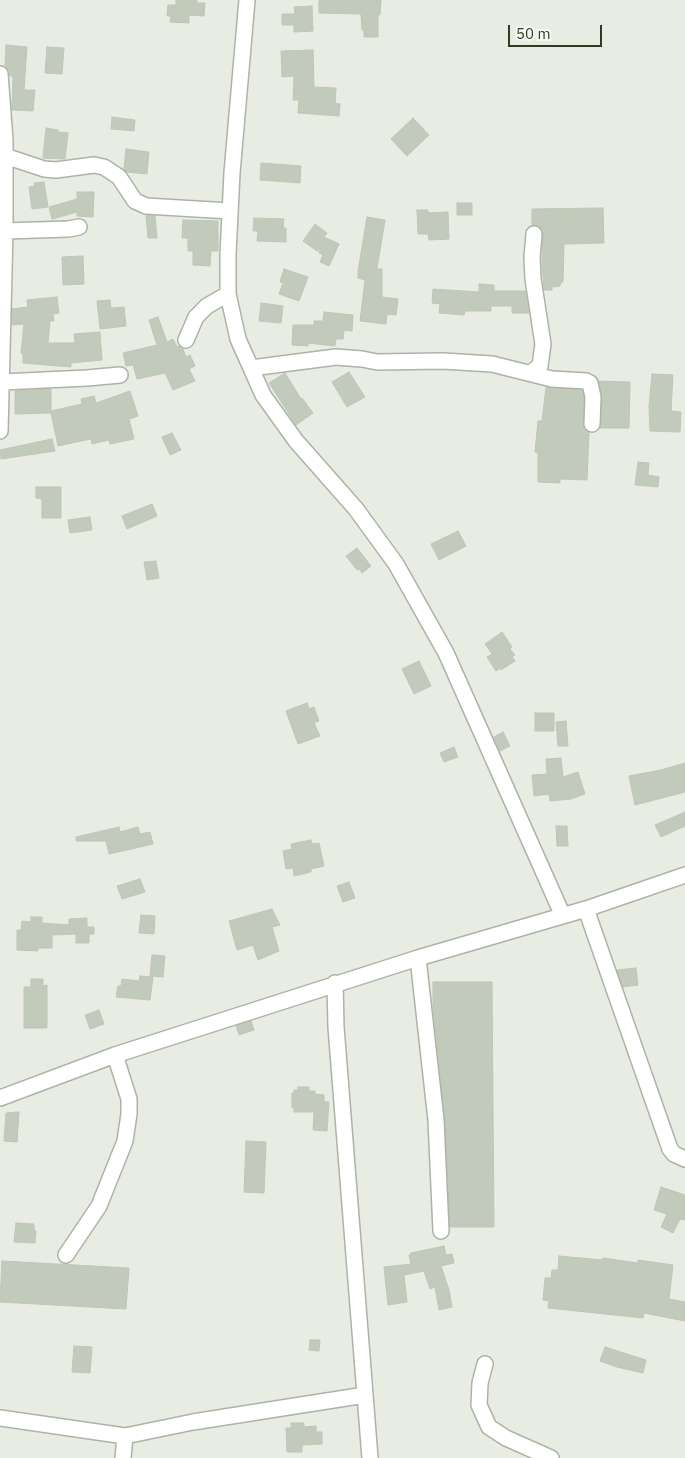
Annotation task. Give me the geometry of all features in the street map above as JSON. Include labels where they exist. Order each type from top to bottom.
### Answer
[{"type":"street","points":[[247,0],[228,254],[228,294],[238,339],[263,395],[296,441],[356,509],[396,564],[446,653],[563,916]]},
{"type":"street","points":[[0,74],[5,156],[0,431]]},
{"type":"street","points":[[5,156],[44,169],[56,170],[94,165],[104,167],[119,177],[135,201],[146,206],[230,211]]},
{"type":"street","points":[[5,231],[80,227]]},
{"type":"street","points":[[530,373],[540,366],[543,344],[533,279],[534,234]]},
{"type":"street","points":[[186,340],[196,317],[206,306],[228,294]]},
{"type":"street","points":[[251,368],[336,357],[377,362],[492,364],[552,379],[586,381],[590,383],[593,397],[592,424]]},
{"type":"street","points":[[2,382],[78,379],[120,374]]},
{"type":"street","points":[[0,1098],[115,1055],[418,958],[586,909],[685,875]]},
{"type":"street","points":[[586,909],[670,1149],[674,1154],[685,1159]]},
{"type":"street","points":[[418,958],[436,1120],[441,1231]]},
{"type":"street","points":[[335,984],[336,1027],[370,1458]]},
{"type":"street","points":[[66,1255],[99,1206],[125,1141],[129,1098],[115,1055]]},
{"type":"street","points":[[485,1364],[480,1383],[478,1405],[489,1427],[506,1438],[551,1458]]},
{"type":"street","points":[[0,1418],[126,1436],[193,1422],[365,1395]]},
{"type":"street","points":[[123,1458],[126,1436]]},
{"type":"building","points":[[176,0],[197,0],[197,3],[205,3],[204,16],[189,15],[189,23],[170,22],[171,16],[167,16],[168,5],[176,5]]},
{"type":"building","points":[[319,0],[381,0],[380,15],[378,15],[378,37],[364,37],[361,14],[319,13]]},
{"type":"building","points":[[312,6],[313,31],[294,32],[294,25],[282,25],[282,14],[295,14],[294,7]]},
{"type":"building","points":[[6,45],[27,47],[24,90],[35,90],[33,111],[12,110],[13,76],[10,76],[5,66]]},
{"type":"building","points":[[47,47],[64,48],[62,74],[45,73]]},
{"type":"building","points":[[313,50],[314,87],[336,88],[335,103],[340,104],[339,116],[298,113],[299,100],[293,100],[294,76],[282,77],[281,51]]},
{"type":"building","points":[[112,117],[135,120],[134,131],[111,129]]},
{"type":"building","points":[[413,118],[429,135],[407,156],[391,139]]},
{"type":"building","points":[[46,128],[68,133],[65,159],[43,158]]},
{"type":"building","points":[[126,149],[149,152],[147,174],[127,172],[124,169]]},
{"type":"building","points":[[261,163],[301,166],[300,183],[260,180]]},
{"type":"building","points":[[44,182],[48,207],[32,209],[29,187],[35,186],[34,183]]},
{"type":"building","points":[[77,192],[94,192],[93,217],[77,216],[77,212],[52,219],[49,207],[77,199]]},
{"type":"building","points":[[457,203],[472,203],[472,215],[457,215]]},
{"type":"building","points":[[603,208],[604,243],[564,244],[563,282],[561,282],[560,286],[552,287],[552,290],[544,290],[543,230],[539,226],[532,225],[532,209]]},
{"type":"building","points":[[417,210],[428,210],[428,213],[448,212],[449,239],[429,240],[428,234],[418,234]]},
{"type":"building","points":[[146,215],[155,216],[157,238],[148,238]]},
{"type":"building","points":[[367,217],[385,220],[377,269],[382,269],[382,297],[398,299],[396,315],[387,314],[386,324],[360,321],[365,280],[358,278],[358,271]]},
{"type":"building","points":[[254,218],[284,219],[283,228],[286,228],[286,242],[257,241],[258,231],[253,231]]},
{"type":"building","points":[[183,220],[218,221],[218,251],[211,251],[210,266],[193,265],[193,251],[188,251],[188,238],[182,238]]},
{"type":"building","points":[[315,224],[327,233],[324,237],[339,244],[329,266],[320,262],[323,255],[319,253],[319,247],[317,251],[303,241]]},
{"type":"building","points":[[83,256],[84,284],[63,285],[62,257]]},
{"type":"building","points":[[284,269],[308,277],[299,301],[279,294],[283,283],[280,282]]},
{"type":"building","points":[[479,284],[494,285],[494,291],[525,291],[529,313],[512,313],[512,306],[491,306],[491,311],[465,311],[464,315],[439,313],[440,304],[432,303],[433,289],[479,292]]},
{"type":"building","points":[[57,297],[59,313],[53,314],[54,321],[50,321],[48,343],[75,343],[74,334],[100,332],[102,360],[71,363],[71,367],[23,363],[23,354],[21,353],[24,324],[12,325],[12,309],[28,307],[27,300]]},
{"type":"building","points":[[110,300],[111,308],[124,307],[126,326],[100,329],[97,301]]},
{"type":"building","points":[[261,303],[283,306],[281,323],[259,321]]},
{"type":"building","points":[[324,312],[353,315],[352,331],[344,330],[343,339],[336,339],[335,346],[308,343],[308,346],[292,345],[293,325],[314,325],[314,321],[323,321]]},
{"type":"building","points":[[158,317],[167,342],[173,339],[177,347],[179,346],[183,349],[186,357],[190,355],[195,366],[189,369],[195,381],[173,390],[165,373],[137,379],[133,365],[126,366],[123,353],[157,345],[149,320]]},
{"type":"building","points":[[349,372],[365,397],[347,407],[332,382]]},
{"type":"building","points":[[285,373],[301,399],[313,413],[296,425],[269,383]]},
{"type":"building","points":[[652,374],[673,375],[671,411],[681,412],[680,432],[650,431],[649,406]]},
{"type":"building","points":[[599,381],[630,382],[629,428],[600,428],[602,397]]},
{"type":"building","points":[[546,387],[582,390],[584,398],[583,424],[584,429],[589,433],[587,480],[560,479],[560,483],[538,482],[538,453],[535,452],[538,421],[542,421]]},
{"type":"building","points":[[51,389],[51,411],[82,404],[81,399],[94,396],[96,403],[130,391],[138,416],[129,419],[134,439],[110,444],[109,440],[92,444],[91,439],[58,446],[51,413],[15,414],[15,391]]},
{"type":"building","points":[[172,433],[181,450],[170,455],[162,437]]},
{"type":"building","points":[[52,439],[55,451],[1,459],[0,450]]},
{"type":"building","points":[[638,462],[649,463],[648,475],[659,477],[658,487],[635,485]]},
{"type":"building","points":[[36,487],[61,487],[61,518],[42,518],[42,499],[36,498]]},
{"type":"building","points":[[152,504],[157,516],[127,529],[122,516]]},
{"type":"building","points":[[90,517],[92,530],[70,533],[68,520]]},
{"type":"building","points":[[458,531],[466,546],[439,560],[431,544]]},
{"type":"building","points":[[357,548],[371,566],[362,573],[359,569],[357,570],[346,556]]},
{"type":"building","points":[[156,561],[159,578],[147,580],[144,562]]},
{"type":"building","points":[[502,632],[512,647],[510,649],[515,655],[512,657],[515,661],[496,671],[487,657],[492,654],[485,644]]},
{"type":"building","points":[[419,661],[431,686],[414,694],[402,669]]},
{"type":"building","points":[[307,703],[309,709],[314,707],[319,721],[314,723],[320,736],[298,744],[286,711]]},
{"type":"building","points":[[535,713],[554,713],[554,731],[535,731]]},
{"type":"building","points":[[566,721],[568,746],[558,746],[556,722]]},
{"type":"building","points":[[503,732],[510,746],[500,751],[494,737]]},
{"type":"building","points":[[454,747],[458,757],[444,762],[440,753]]},
{"type":"building","points":[[561,758],[563,777],[578,772],[585,794],[571,799],[550,801],[549,794],[534,796],[532,775],[547,774],[546,759]]},
{"type":"building","points":[[685,763],[685,792],[635,805],[629,776]]},
{"type":"building","points":[[685,812],[685,826],[661,837],[655,825]]},
{"type":"building","points":[[556,826],[567,826],[568,846],[557,846]]},
{"type":"building","points":[[119,827],[120,832],[138,827],[140,834],[150,832],[153,844],[109,854],[106,841],[76,841],[76,837]]},
{"type":"building","points":[[311,840],[312,844],[319,843],[324,866],[311,869],[311,872],[294,876],[293,868],[286,869],[283,851],[292,849],[291,844]]},
{"type":"building","points":[[140,879],[145,892],[122,899],[117,886]]},
{"type":"building","points":[[349,882],[355,898],[343,902],[337,886]]},
{"type":"building","points":[[272,909],[280,925],[272,927],[279,951],[258,960],[253,945],[237,950],[229,921]]},
{"type":"building","points":[[141,915],[155,916],[154,934],[139,933]]},
{"type":"building","points":[[31,917],[42,917],[42,923],[69,925],[69,919],[87,918],[87,927],[94,927],[94,934],[89,934],[89,943],[76,943],[76,934],[52,935],[52,948],[38,948],[38,951],[17,950],[17,930],[21,930],[22,921],[31,922]]},
{"type":"building","points":[[152,955],[165,956],[163,977],[150,976]]},
{"type":"building","points":[[636,968],[638,985],[623,987],[617,970]]},
{"type":"building","points":[[140,976],[153,977],[150,1000],[116,997],[118,986],[121,986],[122,979],[139,981]]},
{"type":"building","points":[[31,979],[43,979],[43,986],[47,985],[47,1028],[24,1028],[24,987],[31,987]]},
{"type":"building","points":[[433,982],[492,982],[494,1227],[450,1227],[445,1120],[433,1006]]},
{"type":"building","points":[[99,1010],[104,1024],[90,1029],[85,1015]]},
{"type":"building","points":[[251,1021],[254,1030],[239,1035],[236,1026]]},
{"type":"building","points":[[298,1087],[309,1087],[309,1091],[315,1091],[315,1094],[324,1095],[324,1102],[329,1102],[327,1131],[313,1130],[314,1112],[294,1112],[294,1108],[292,1108],[292,1093],[294,1093],[294,1090],[298,1090]]},
{"type":"building","points":[[19,1112],[17,1142],[4,1141],[6,1113]]},
{"type":"building","points":[[246,1141],[266,1142],[264,1193],[244,1192]]},
{"type":"building","points":[[661,1187],[685,1195],[685,1220],[680,1219],[673,1233],[661,1227],[667,1214],[654,1210]]},
{"type":"building","points":[[16,1223],[34,1224],[34,1230],[36,1231],[35,1243],[14,1242]]},
{"type":"building","points":[[444,1246],[446,1255],[452,1254],[454,1263],[441,1266],[449,1290],[452,1307],[439,1310],[435,1287],[430,1289],[424,1271],[404,1275],[407,1302],[388,1305],[384,1267],[411,1264],[409,1255],[411,1253]]},
{"type":"building","points":[[559,1256],[602,1260],[603,1258],[638,1263],[638,1260],[673,1265],[669,1299],[685,1302],[685,1321],[644,1313],[643,1318],[548,1308],[549,1301],[543,1300],[545,1278],[551,1278],[552,1270],[558,1270]]},
{"type":"building","points":[[2,1261],[129,1268],[126,1309],[0,1302]]},
{"type":"building","points":[[310,1340],[320,1340],[319,1351],[309,1350]]},
{"type":"building","points":[[74,1346],[92,1347],[90,1373],[72,1372]]},
{"type":"building","points":[[605,1347],[646,1360],[643,1373],[600,1361]]},
{"type":"building","points":[[291,1423],[304,1423],[304,1427],[316,1426],[316,1432],[322,1432],[322,1444],[302,1445],[302,1452],[287,1452],[286,1428],[291,1428]]}]
